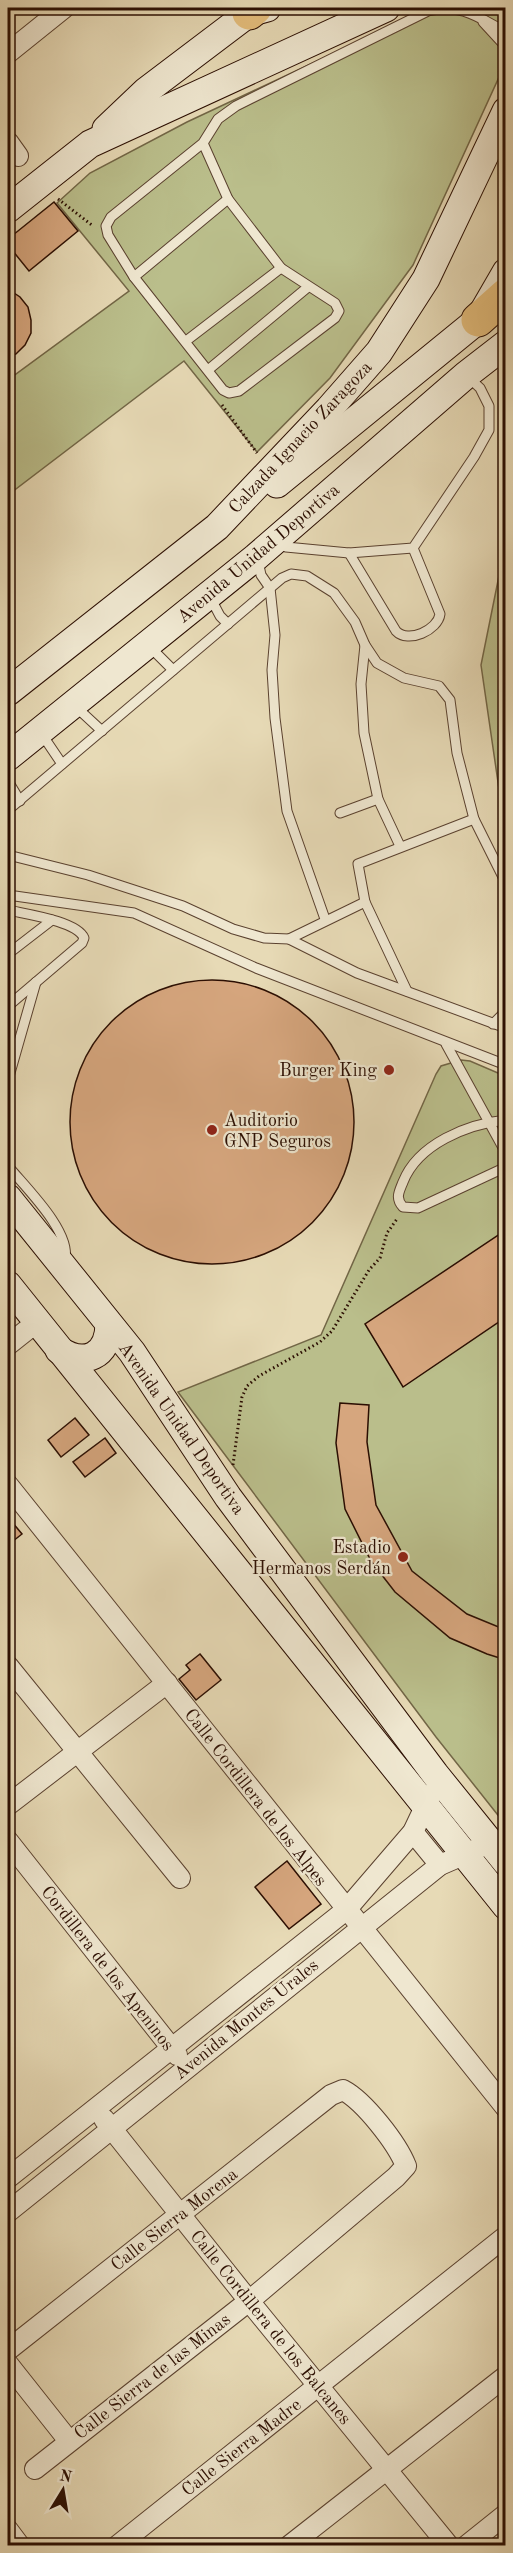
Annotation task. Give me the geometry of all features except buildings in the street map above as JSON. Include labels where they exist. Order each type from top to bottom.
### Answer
[{"type":"highway","points":[[478,320],[506,295]]},
{"type":"street","points":[[8,53],[64,8]]},
{"type":"street","points":[[90,144],[386,8]]},
{"type":"street","points":[[8,209],[90,144],[146,91],[257,9]]},
{"type":"street","name":"Calzada Ignacio Zaragoza","points":[[8,692],[217,527],[329,409],[379,352],[405,315],[426,279],[506,111]]},
{"type":"street","points":[[466,375],[478,320],[506,272]]},
{"type":"street","points":[[217,527],[289,475],[478,320]]},
{"type":"street","name":"Avenida Unidad Deportiva","points":[[8,757],[265,549],[466,375],[506,344]]},
{"type":"street","name":"Avenida Unidad Deportiva","points":[[8,1198],[132,1353],[228,1497],[435,1774],[500,1855]]},
{"type":"street","points":[[8,1285],[425,1806],[452,1860]]},
{"type":"street","points":[[8,1345],[37,1322]]},
{"type":"street","points":[[59,1350],[70,1357],[82,1359],[94,1356],[103,1348],[109,1337],[109,1325]]},
{"type":"street","name":"Calle Cordillera de los Alpes","points":[[8,1485],[506,2108]]},
{"type":"street","points":[[8,1666],[180,1878]]},
{"type":"street","points":[[8,1805],[167,1683]]},
{"type":"street","name":"Avenida Montes Urales","points":[[11,2169],[95,2107],[346,1910],[412,1832],[431,1794],[435,1774]]},
{"type":"street","points":[[412,1832],[452,1860],[506,1905]]},
{"type":"street","name":"Cordillera de los Apeninos","points":[[8,1841],[186,2067]]},
{"type":"street","name":"Avenida Montes Urales","points":[[8,2212],[360,1927],[452,1860],[483,1848],[500,1855]]},
{"type":"street","name":"Calle Sierra de las Minas","points":[[35,2469],[249,2301],[396,2177],[406,2166],[401,2152],[354,2096],[342,2090]]},
{"type":"street","name":"Calle Sierra Morena","points":[[8,2350],[331,2095],[342,2090]]},
{"type":"street","name":"Calle Cordillera de los Balcanes","points":[[95,2107],[249,2301],[320,2385],[449,2546]]},
{"type":"street","name":"Calle Sierra Madre","points":[[117,2546],[506,2236]]},
{"type":"street","points":[[8,2364],[69,2442]]},
{"type":"street","points":[[289,2546],[506,2376]]},
{"type":"street","points":[[466,2546],[506,2514]]},
{"type":"street","points":[[8,2530],[20,2546]]},
{"type":"lane","points":[[203,143],[228,199],[280,268],[335,303],[339,310],[335,318],[239,391],[229,393],[223,390],[134,277],[108,235],[106,226],[111,218],[203,143],[218,119],[237,106],[428,11],[452,8],[462,10],[506,32]]},
{"type":"lane","points":[[478,17],[506,47]]},
{"type":"lane","points":[[134,277],[228,199]]},
{"type":"lane","points":[[186,341],[280,268]]},
{"type":"lane","points":[[208,370],[308,287]]},
{"type":"lane","points":[[413,548],[474,457],[489,430],[489,406],[480,388],[466,375]]},
{"type":"lane","points":[[326,920],[287,811],[275,718],[272,670],[276,635],[270,588],[261,575],[265,549],[286,547],[349,553],[413,548]]},
{"type":"lane","points":[[349,553],[396,631],[403,637],[408,637],[433,626],[437,623],[440,614],[413,548]]},
{"type":"lane","points":[[8,810],[270,588],[291,574],[307,576],[334,592],[355,622],[365,645],[377,663],[404,678],[439,686],[450,700],[457,753],[474,819],[506,883]]},
{"type":"lane","points":[[209,595],[220,616],[228,624]]},
{"type":"lane","points":[[148,644],[173,670]]},
{"type":"lane","points":[[365,645],[361,684],[364,733],[378,799],[400,846]]},
{"type":"lane","points":[[74,704],[102,731]]},
{"type":"lane","points":[[40,731],[62,764]]},
{"type":"lane","points":[[8,782],[20,801]]},
{"type":"lane","points":[[340,813],[378,799]]},
{"type":"lane","points":[[407,991],[366,902],[358,864],[474,819]]},
{"type":"lane","points":[[8,855],[88,875],[183,906],[233,928],[264,938],[289,939],[357,973],[506,1028]]},
{"type":"lane","points":[[8,895],[134,913],[256,968],[446,1044],[506,1065]]},
{"type":"lane","points":[[289,939],[366,902]]},
{"type":"lane","points":[[8,910],[52,920],[78,931],[84,938],[82,943],[8,1006]]},
{"type":"lane","points":[[8,954],[52,920]]},
{"type":"lane","points":[[8,1080],[36,982]]},
{"type":"lane","points":[[493,1024],[506,1011]]},
{"type":"lane","points":[[446,1044],[506,1153]]},
{"type":"lane","points":[[506,1120],[489,1122],[461,1132],[424,1151],[404,1178],[397,1196],[403,1207],[418,1208],[506,1167]]},
{"type":"lane","points":[[8,1166],[54,1224],[64,1242],[67,1250],[63,1267]]},
{"type":"path","points":[[40,182],[84,221],[93,226],[106,226]]},
{"type":"path","points":[[223,390],[218,399],[270,472]]},
{"type":"path","points":[[228,1497],[242,1397],[247,1386],[259,1376],[320,1342],[332,1331],[369,1270],[380,1258],[387,1233],[393,1227],[403,1207]]},
{"type":"green space","points":[[430,8],[505,8],[505,64],[413,265],[330,378],[257,452],[184,361],[8,495],[8,380],[129,291],[57,203],[90,173],[187,122]]},
{"type":"green space","points":[[505,546],[506,806],[500,796],[481,665]]},
{"type":"green space","name":"Estadio Hermanos Serdán","points":[[461,1060],[470,1061],[505,1076],[505,1824],[436,1737],[178,1392],[321,1335],[436,1074],[441,1066]]},
{"type":"place","name":"Burger King","points":[[389,1070]]},
{"type":"place","name":"Auditorio GNP Seguros","points":[[212,1130]]},
{"type":"place","name":"Estadio Hermanos Serdán","points":[[403,1557]]}]
